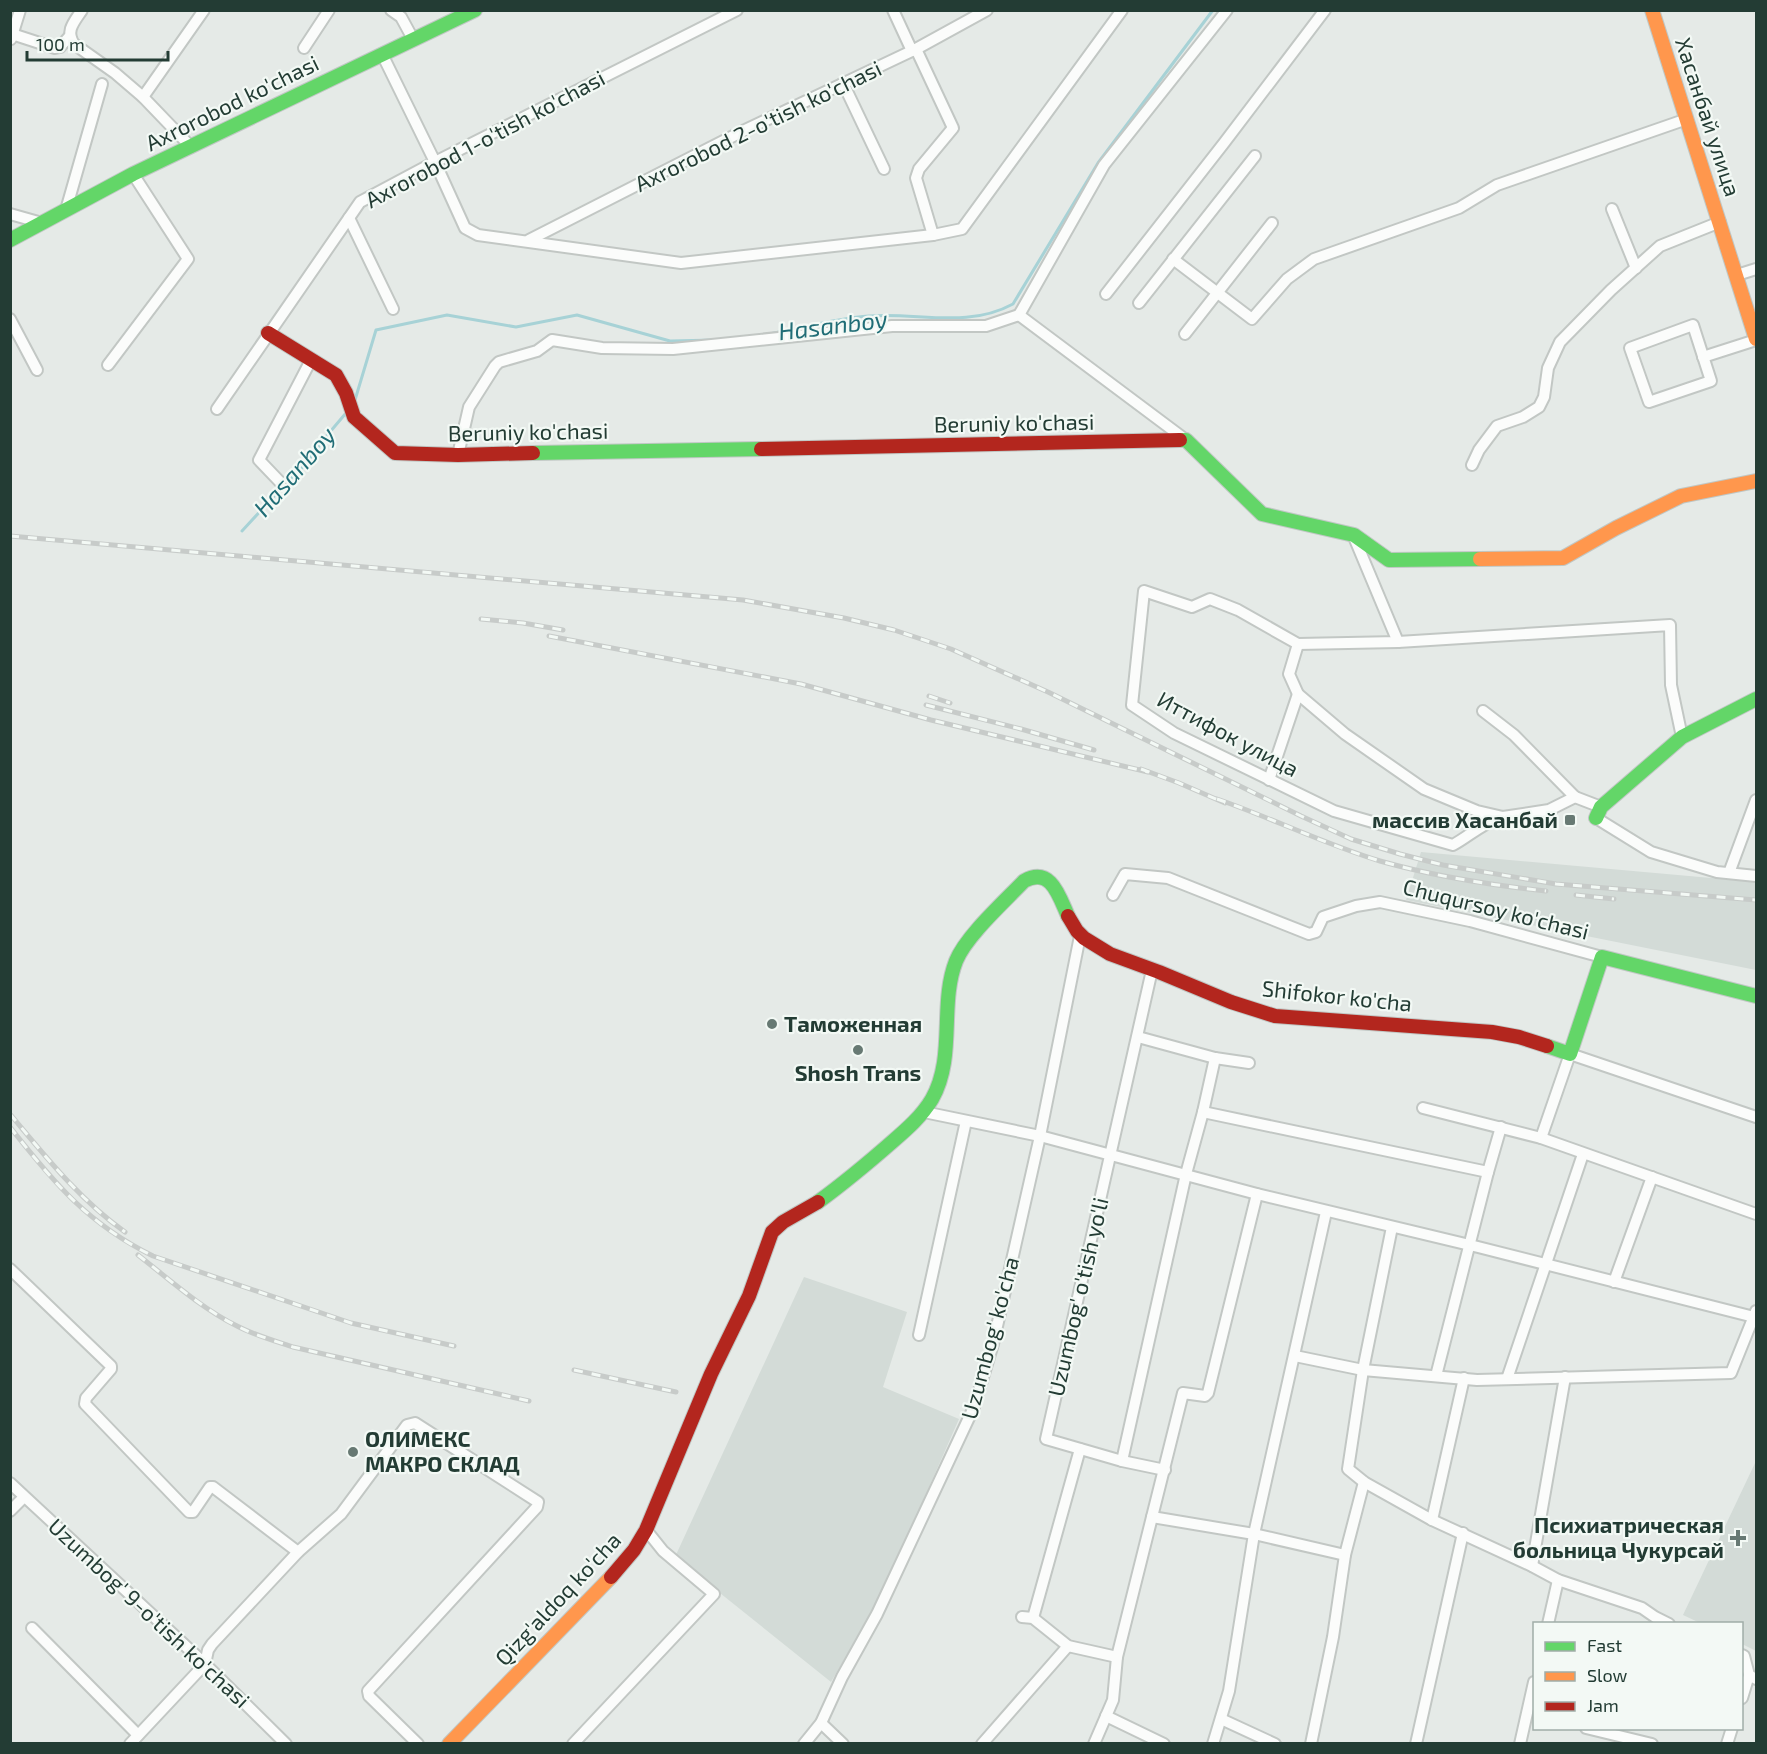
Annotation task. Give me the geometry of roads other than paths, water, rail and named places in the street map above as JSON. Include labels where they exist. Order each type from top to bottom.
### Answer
[{"type":"street","points":[[20,10],[11,37],[55,48],[60,47],[69,38],[70,28],[82,10]]},
{"type":"street","points":[[143,97],[204,10]]},
{"type":"street","points":[[304,48],[329,10]]},
{"type":"street","points":[[391,10],[401,17],[413,39]]},
{"type":"street","name":"Axrorobod ko'chasi","points":[[10,240],[133,174],[475,10]]},
{"type":"street","name":"Axrorobod 1-o'tish ko'chasi","points":[[217,409],[360,202],[736,10]]},
{"type":"street","points":[[893,10],[953,128],[919,170],[916,178],[933,235]]},
{"type":"street","name":"Axrorobod 2-o'tish ko'chasi","points":[[529,241],[745,130],[914,50],[987,10]]},
{"type":"street","points":[[382,54],[465,228],[470,232],[478,235],[681,263],[933,235],[962,229],[1122,10]]},
{"type":"street","points":[[458,455],[469,407],[495,366],[499,362],[537,351],[552,340],[602,348],[673,349],[892,326],[986,326],[1019,315],[1104,165],[1227,10]]},
{"type":"street","points":[[1106,294],[1325,10]]},
{"type":"street","name":"Хасанбай улица","points":[[1652,10],[1756,340]]},
{"type":"street","points":[[69,38],[143,97],[191,147]]},
{"type":"street","points":[[843,83],[884,169]]},
{"type":"street","points":[[66,210],[102,84]]},
{"type":"street","points":[[1173,260],[1252,319],[1287,279],[1314,260],[1459,208],[1497,184],[1687,120]]},
{"type":"street","points":[[1139,303],[1255,156]]},
{"type":"street","points":[[108,365],[188,259],[133,174]]},
{"type":"street","points":[[1612,209],[1636,268]]},
{"type":"street","points":[[10,214],[42,223]]},
{"type":"street","points":[[349,218],[393,309]]},
{"type":"street","points":[[1472,465],[1479,450],[1497,426],[1523,417],[1539,407],[1544,396],[1548,369],[1560,342],[1660,246],[1720,222]]},
{"type":"street","points":[[1185,334],[1272,223]]},
{"type":"street","points":[[1737,275],[1756,269]]},
{"type":"street","points":[[1019,315],[1186,440],[1262,514],[1354,535],[1389,560],[1563,558],[1616,528],[1681,496],[1756,481]]},
{"type":"street","points":[[10,319],[37,370]]},
{"type":"street","points":[[1693,325],[1703,357],[1711,381],[1649,402],[1630,348],[1693,325]]},
{"type":"street","name":"Beruniy ko'chasi","points":[[268,333],[336,375],[346,393],[354,417],[395,453],[458,455],[1186,440]]},
{"type":"street","points":[[1703,357],[1756,340]]},
{"type":"street","points":[[280,482],[259,460],[311,360]]},
{"type":"street","points":[[1354,535],[1398,642]]},
{"type":"street","name":"Иттифок улица","points":[[1298,644],[1238,610],[1210,599],[1192,607],[1143,591],[1132,705],[1174,733],[1334,811],[1453,845],[1485,822],[1549,810],[1575,797]]},
{"type":"street","points":[[1269,780],[1298,694],[1289,674],[1298,644],[1398,642],[1670,625],[1671,685],[1682,737]]},
{"type":"street","name":"Иттифок улица","points":[[1298,694],[1345,734],[1424,789],[1477,811],[1503,817]]},
{"type":"street","points":[[1598,812],[1682,737],[1756,699]]},
{"type":"street","points":[[1483,711],[1514,735],[1575,797],[1651,852],[1717,872],[1756,876]]},
{"type":"street","points":[[1729,873],[1756,800]]},
{"type":"street","name":"Chuqursoy ko'chasi","points":[[1113,895],[1123,876],[1128,873],[1168,878],[1309,934],[1316,932],[1323,917],[1356,906],[1380,902],[1470,921],[1756,996]]},
{"type":"street","name":"Shifokor ko'cha","points":[[924,1112],[942,1076],[951,976],[960,953],[1028,878],[1037,876],[1046,879],[1056,890],[1069,920],[1080,936],[1107,954],[1249,1009],[1275,1016],[1492,1032],[1519,1037],[1570,1054]]},
{"type":"street","name":"Uzumbog' ko'cha","points":[[804,1743],[821,1723],[842,1677],[877,1614],[974,1407],[993,1344],[1040,1136],[1080,936]]},
{"type":"street","points":[[1541,1138],[1602,957]]},
{"type":"street","name":"Uzumbog' o'tish yo'li","points":[[1080,1449],[1046,1439],[1152,970]]},
{"type":"street","points":[[1138,1037],[1215,1058],[1249,1063]]},
{"type":"street","points":[[1570,1054],[1756,1117]]},
{"type":"street","points":[[1122,1461],[1186,1174],[1215,1058]]},
{"type":"street","points":[[1423,1108],[1541,1138],[1756,1214]]},
{"type":"street","points":[[924,1112],[1040,1136],[1326,1212],[1755,1314],[1731,1373],[1507,1379],[1464,1378],[1363,1370],[1295,1356]]},
{"type":"street","name":"Qizg'aldoq ko'cha","points":[[453,1742],[618,1570],[647,1531],[652,1512],[711,1374],[749,1296],[772,1232],[783,1222],[809,1209],[858,1172],[924,1112]]},
{"type":"street","points":[[1203,1112],[1488,1172]]},
{"type":"street","points":[[919,1335],[966,1121]]},
{"type":"street","points":[[1436,1376],[1468,1245],[1501,1127]]},
{"type":"street","points":[[1507,1379],[1583,1154]]},
{"type":"street","points":[[1614,1282],[1652,1177]]},
{"type":"street","points":[[1094,1743],[1113,1700],[1117,1657],[1183,1393],[1205,1396],[1208,1393],[1257,1194]]},
{"type":"street","points":[[1213,1743],[1229,1691],[1254,1534],[1326,1212]]},
{"type":"street","points":[[1392,1227],[1363,1370],[1348,1469],[1364,1482],[1432,1520],[1558,1580],[1642,1608],[1654,1620]]},
{"type":"street","points":[[10,1269],[111,1366],[86,1398],[85,1404],[189,1512],[193,1512],[210,1486],[213,1487],[298,1552]]},
{"type":"street","points":[[1532,1566],[1565,1377]]},
{"type":"street","points":[[1432,1520],[1464,1378]]},
{"type":"street","points":[[130,1743],[205,1664],[212,1644],[298,1552],[341,1514],[408,1425],[415,1423],[538,1502],[537,1507],[368,1690],[369,1696],[418,1743]]},
{"type":"street","points":[[1117,1657],[1068,1646],[1028,1618],[1037,1600],[1080,1449],[1165,1470]]},
{"type":"street","points":[[1311,1743],[1333,1637],[1345,1555],[1364,1482]]},
{"type":"street","name":"Uzumbog' 9-o'tish ko'chasi","points":[[10,1483],[205,1664],[286,1743]]},
{"type":"street","points":[[10,1511],[24,1497]]},
{"type":"street","points":[[1152,1517],[1254,1534],[1345,1555]]},
{"type":"street","points":[[573,1743],[714,1594],[663,1551],[647,1531]]},
{"type":"street","points":[[1416,1743],[1463,1533]]},
{"type":"street","points":[[1548,1622],[1558,1580]]},
{"type":"street","points":[[32,1628],[138,1734]]},
{"type":"street","points":[[982,1743],[1068,1646]]},
{"type":"street","points":[[1743,1656],[1753,1677],[1743,1696]]},
{"type":"street","points":[[1520,1743],[1531,1715],[1533,1693]]},
{"type":"street","points":[[1106,1716],[1164,1743]]},
{"type":"street","points":[[1221,1719],[1275,1743]]},
{"type":"street","points":[[821,1723],[843,1743]]},
{"type":"street","points":[[1595,1730],[1652,1743]]},
{"type":"waterway","name":"Hasanboy","points":[[769,334],[857,317],[887,315],[960,318],[978,316],[996,312],[1013,304],[1098,163],[1213,10]]},
{"type":"waterway","name":"Hasanboy","points":[[355,400],[376,330],[447,315],[516,327],[577,315],[670,341],[715,340]]},
{"type":"waterway","name":"Hasanboy","points":[[242,531],[304,466],[346,413]]},
{"type":"railway","points":[[10,536],[743,600],[844,618],[894,630],[951,649],[1048,692],[1351,839],[1443,865],[1556,884],[1756,900]]},
{"type":"railway","points":[[481,619],[563,630]]},
{"type":"railway","points":[[549,636],[801,684],[931,720],[1148,772]]},
{"type":"railway","points":[[929,696],[950,703]]},
{"type":"railway","points":[[926,705],[1094,750]]},
{"type":"railway","points":[[1141,769],[1225,803]]},
{"type":"railway","points":[[1217,799],[1380,861],[1462,879],[1546,891]]},
{"type":"railway","points":[[1576,895],[1614,899]]},
{"type":"railway","points":[[10,1114],[78,1192],[125,1232]]},
{"type":"railway","points":[[10,1127],[57,1184],[91,1216],[130,1244],[153,1256],[351,1323],[454,1346]]},
{"type":"railway","points":[[138,1255],[211,1311],[257,1335],[293,1347],[529,1401]]},
{"type":"railway","points":[[574,1370],[676,1392]]},
{"type":"place","name":"массив Хасанбай","points":[[1570,820]]},
{"type":"place","name":"Таможенная","points":[[772,1024]]},
{"type":"place","name":"Shosh Trans","points":[[858,1050]]},
{"type":"place","name":"ОЛИМЕКС МАКРО СКЛАД","points":[[353,1452]]},
{"type":"place","name":"Психиатрическая больница Чукурсай","points":[[1738,1538]]}]
